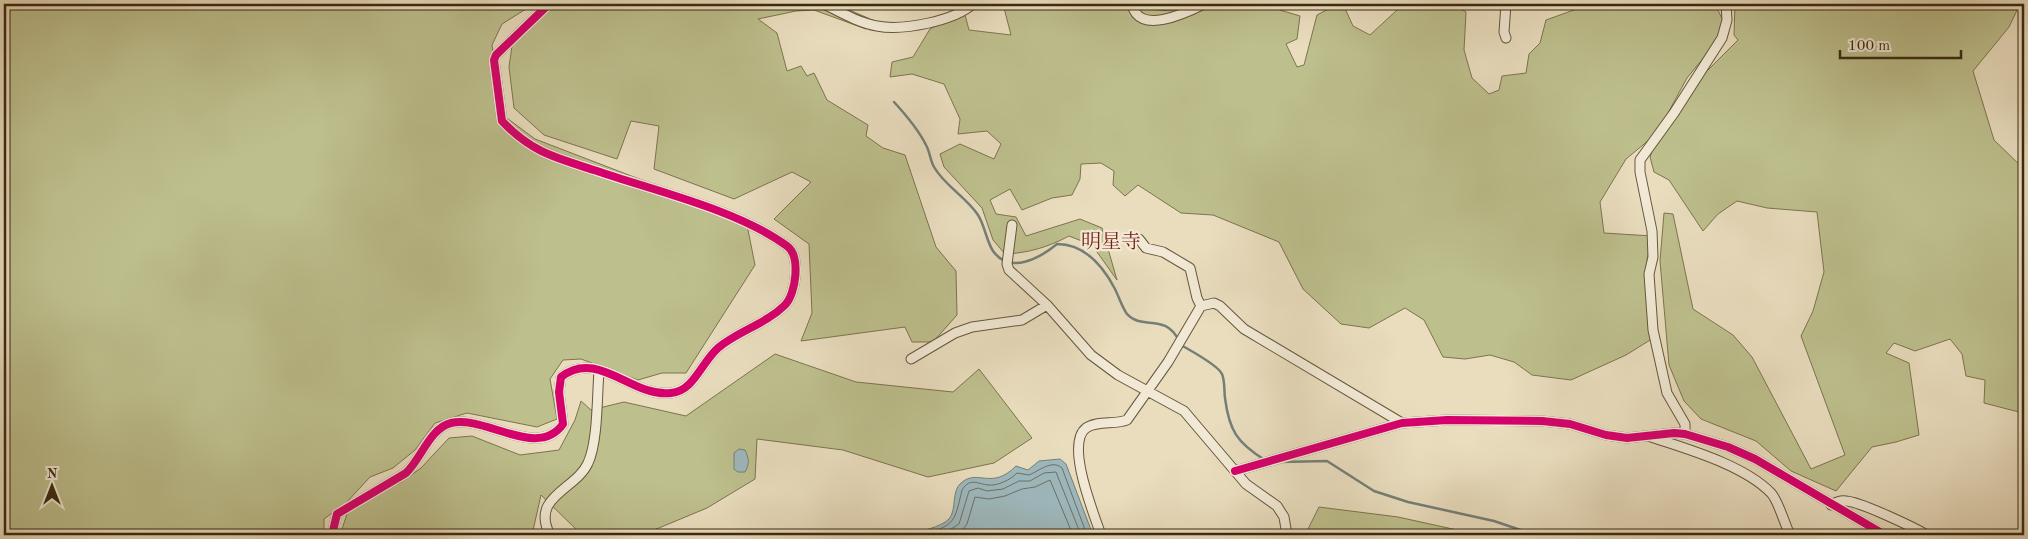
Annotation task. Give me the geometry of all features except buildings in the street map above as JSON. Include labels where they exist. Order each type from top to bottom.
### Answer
[{"type":"street","points":[[332,535],[337,514],[406,474],[416,465],[436,432],[442,428],[452,423],[534,438],[550,436],[563,424],[559,392],[561,377],[571,369],[581,367],[599,371],[654,392],[670,393],[684,390],[691,383],[700,367],[719,346],[764,321],[787,304],[794,282],[795,261],[793,253],[788,246],[748,224],[707,208],[552,156],[531,147],[508,127],[500,114],[494,60],[496,55],[549,4]]},
{"type":"street","points":[[824,4],[848,16],[878,26],[915,25],[940,20],[973,4]]},
{"type":"street","points":[[1132,4],[1136,14],[1141,19],[1154,21],[1192,11],[1204,4]]},
{"type":"street","points":[[1506,4],[1504,32],[1506,38]]},
{"type":"street","points":[[1685,434],[1685,424],[1667,393],[1654,338],[1649,274],[1653,257],[1652,231],[1640,172],[1640,160],[1674,113],[1705,61],[1722,38],[1727,20],[1726,4]]},
{"type":"street","points":[[1012,225],[1007,264],[1009,270],[1047,305],[1091,355],[1118,375],[1184,411],[1256,493],[1277,506],[1284,517],[1287,535]]},
{"type":"street","points":[[1139,239],[1146,248],[1163,252],[1190,268],[1197,298],[1202,306]]},
{"type":"street","points":[[1101,535],[1084,487],[1079,460],[1079,437],[1085,429],[1093,425],[1127,420],[1168,362],[1202,306],[1214,303],[1220,306],[1244,329],[1402,423]]},
{"type":"street","points":[[911,359],[955,332],[972,327],[1022,320],[1047,305]]},
{"type":"street","points":[[550,535],[544,521],[548,507],[563,487],[580,474],[588,463],[594,438],[599,371]]},
{"type":"street","points":[[1235,471],[1402,423],[1447,420],[1542,421],[1570,424],[1606,435],[1627,438],[1685,434],[1728,447],[1755,459],[1885,535]]},
{"type":"street","points":[[1648,436],[1722,462],[1772,493],[1790,535]]},
{"type":"street","points":[[1831,505],[1845,500],[1858,504],[1909,525],[1926,535]]},
{"type":"green space","points":[[4,4],[534,4],[502,24],[492,45],[500,113],[535,139],[746,220],[755,265],[686,373],[662,373],[638,380],[581,359],[563,360],[550,379],[557,419],[537,427],[467,413],[435,423],[415,450],[393,468],[370,477],[346,503],[324,519],[324,535],[4,535]]},
{"type":"green space","points":[[551,4],[835,4],[875,21],[866,29],[814,10],[796,11],[758,19],[777,33],[787,71],[801,66],[807,76],[814,73],[827,100],[868,125],[866,136],[883,148],[905,155],[936,247],[956,271],[957,315],[933,342],[912,342],[905,327],[801,341],[812,313],[809,244],[774,219],[811,182],[792,172],[734,199],[654,169],[659,126],[631,121],[617,159],[544,135],[514,108],[509,67],[512,46]]},
{"type":"green space","points":[[1003,4],[1138,4],[1144,9],[1186,11],[1208,4],[1260,4],[1300,16],[1297,39],[1286,44],[1297,67],[1304,65],[1317,15],[1338,4],[1343,4],[1353,26],[1370,35],[1397,10],[1417,4],[1453,4],[1466,12],[1464,50],[1472,78],[1489,94],[1499,90],[1502,76],[1526,73],[1529,54],[1540,43],[1546,20],[1574,10],[1570,4],[1715,4],[1727,29],[1687,78],[1662,124],[1649,140],[1626,159],[1600,202],[1604,233],[1652,236],[1647,260],[1655,337],[1626,355],[1571,380],[1532,375],[1514,362],[1490,355],[1465,359],[1443,357],[1424,320],[1405,308],[1369,328],[1341,324],[1303,289],[1279,242],[1213,215],[1181,213],[1138,185],[1125,196],[1113,185],[1114,171],[1101,163],[1081,164],[1080,179],[1072,195],[1052,198],[1022,210],[1010,189],[990,200],[996,214],[1016,217],[1026,236],[1080,219],[1102,228],[1117,280],[1092,245],[1069,236],[1038,249],[1005,254],[993,240],[982,208],[944,167],[940,154],[960,144],[994,159],[1001,144],[987,131],[958,134],[960,119],[944,84],[912,74],[890,77],[892,62],[913,57],[930,29],[964,11],[969,30],[1011,35]]},
{"type":"green space","points":[[1735,4],[2020,4],[2009,27],[1973,71],[1994,140],[2024,169],[2024,418],[2019,412],[1984,403],[1985,380],[1966,376],[1962,354],[1950,339],[1915,351],[1894,343],[1886,353],[1909,363],[1919,435],[1872,447],[1836,491],[1791,471],[1756,441],[1701,419],[1684,401],[1669,365],[1660,261],[1664,213],[1673,214],[1693,309],[1733,335],[1752,357],[1811,469],[1845,455],[1801,336],[1813,311],[1824,272],[1817,212],[1767,208],[1737,201],[1718,214],[1703,231],[1669,180],[1654,172],[1650,157],[1656,141],[1693,85],[1738,40],[1734,35]]},
{"type":"green space","points":[[775,354],[856,382],[953,392],[979,369],[1032,438],[994,463],[928,477],[843,450],[757,439],[755,479],[707,508],[642,535],[582,535],[541,495],[532,535],[340,535],[347,514],[372,493],[400,483],[421,468],[449,438],[472,436],[520,455],[559,450],[575,420],[581,401],[591,410],[624,402],[686,416]]},
{"type":"green space","points":[[1319,507],[1398,517],[1480,535],[1305,535]]},
{"type":"water","points":[[739,449],[745,450],[748,459],[748,466],[745,472],[738,472],[734,469],[734,453]]},
{"type":"water","points":[[1060,459],[1066,464],[1093,535],[910,535],[936,527],[949,519],[953,511],[958,486],[967,479],[999,477],[1016,466],[1028,470],[1039,461]]},
{"type":"waterway","points":[[894,102],[919,133],[939,174],[978,215],[993,251],[1000,258],[1008,262],[1025,262],[1034,259],[1057,244],[1076,248],[1092,258],[1105,272],[1127,314],[1139,321],[1167,327],[1179,341]]},
{"type":"waterway","points":[[1181,345],[1220,370],[1232,427],[1241,441],[1255,454],[1265,460]]},
{"type":"waterway","points":[[1280,462],[1327,461],[1374,491],[1408,502],[1494,521],[1535,535]]},
{"type":"cycle path","points":[[332,535],[337,514],[406,473],[431,437],[444,426],[451,423],[465,422],[526,437],[540,438],[552,434],[563,424],[559,392],[561,377],[575,370],[588,368],[602,371],[657,393],[679,391],[691,382],[718,348],[777,312],[789,300],[792,293],[795,275],[794,258],[787,246],[767,233],[695,202],[546,153],[524,140],[502,121],[494,60],[496,55],[549,4]]},
{"type":"cycle path","points":[[1235,471],[1402,423],[1447,420],[1542,421],[1570,424],[1606,435],[1627,438],[1674,433],[1685,434],[1728,447],[1755,459],[1885,535]]},
{"type":"district","name":"明星寺","points":[[1111,241]]}]
